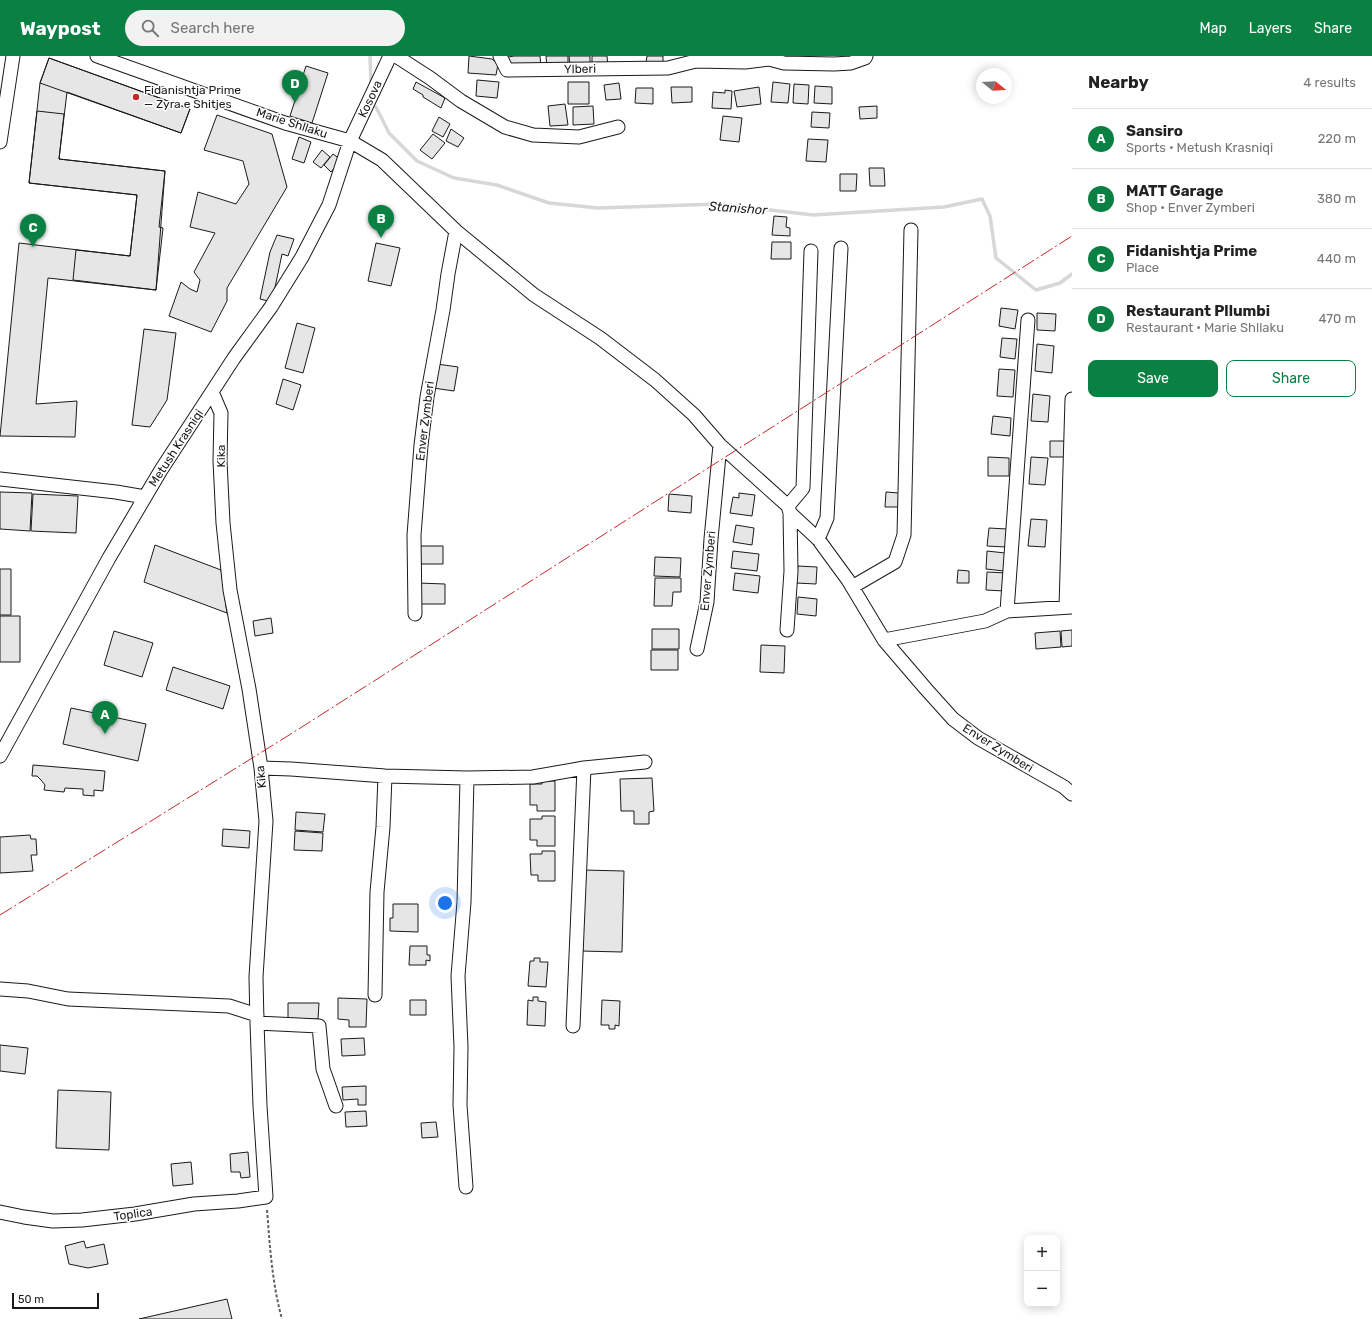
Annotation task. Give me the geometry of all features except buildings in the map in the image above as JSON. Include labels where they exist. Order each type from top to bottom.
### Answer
[{"type":"street","points":[[0,142],[13,56]]},
{"type":"street","name":"Marie Shllaku","points":[[98,56],[285,123],[350,141]]},
{"type":"street","name":"Kosova","points":[[350,141],[390,56]]},
{"type":"street","points":[[396,56],[430,78],[461,101],[505,127],[533,135],[579,137],[618,128]]},
{"type":"street","name":"Ylberi","points":[[500,56],[507,70],[696,61],[745,62],[769,59],[784,63],[834,64],[851,63],[865,58],[866,56]]},
{"type":"street","name":"Enver Zymberi","points":[[350,141],[382,160],[456,231],[534,295],[600,338],[655,380],[694,415],[720,445],[818,539],[852,587],[884,640],[926,690],[953,719],[978,738],[1064,787],[1072,794]]},
{"type":"street","name":"Metush Krasniqi","points":[[0,756],[108,558],[161,470],[212,392],[271,307],[302,257],[329,205],[350,141]]},
{"type":"street","points":[[852,587],[895,562],[904,534],[911,230]]},
{"type":"street","name":"Enver Zymberi","points":[[415,614],[414,534],[421,445],[427,397],[456,231]]},
{"type":"street","points":[[818,539],[827,518],[841,248]]},
{"type":"street","points":[[787,630],[791,571],[789,510],[803,488],[811,251]]},
{"type":"street","points":[[1007,611],[1028,320]]},
{"type":"street","name":"Kika","points":[[212,392],[221,412],[220,461],[222,523],[230,590],[249,689],[261,768],[266,820],[257,964],[260,1106],[266,1196]]},
{"type":"street","points":[[884,640],[985,621],[1007,611],[1069,607],[1072,399]]},
{"type":"street","name":"Enver Zymberi","points":[[697,649],[707,602],[711,539],[720,445]]},
{"type":"street","points":[[0,479],[116,492],[145,497]]},
{"type":"street","points":[[261,768],[385,776],[467,778],[533,777],[584,768],[645,762]]},
{"type":"street","points":[[574,1026],[584,768]]},
{"type":"street","points":[[375,995],[377,892],[385,776]]},
{"type":"street","points":[[466,1187],[460,1105],[461,1048],[458,976],[464,902],[467,778]]},
{"type":"street","points":[[0,990],[28,991],[68,1000],[229,1006],[257,1019],[319,1026],[323,1069],[336,1106]]},
{"type":"street","name":"Toplica","points":[[0,1212],[52,1221],[82,1220],[135,1214],[194,1204],[238,1201],[266,1196]]},
{"type":"path","points":[[266,1196],[270,1252],[276,1297],[282,1319]]},
{"type":"waterway","name":"Stanishor","points":[[370,56],[371,84]]},
{"type":"waterway","name":"Stanishor","points":[[376,107],[389,133],[417,161],[454,178],[497,185],[549,203],[598,208],[718,204],[813,215],[944,207],[982,199],[990,216],[996,258],[1036,290],[1060,283],[1072,274]]},
{"type":"power","points":[[0,915],[294,732],[1072,236]]},
{"type":"place","name":"Fidanishtja Prime — Zyra e Shitjes","points":[[136,97]]},
{"type":"place","name":"Restaurant Pllumbi","points":[[295,103]]},
{"type":"place","name":"MATT Garage","points":[[381,238]]},
{"type":"place","name":"Fidanishtja Prime","points":[[33,247]]},
{"type":"place","name":"Sansiro","points":[[105,734]]}]
